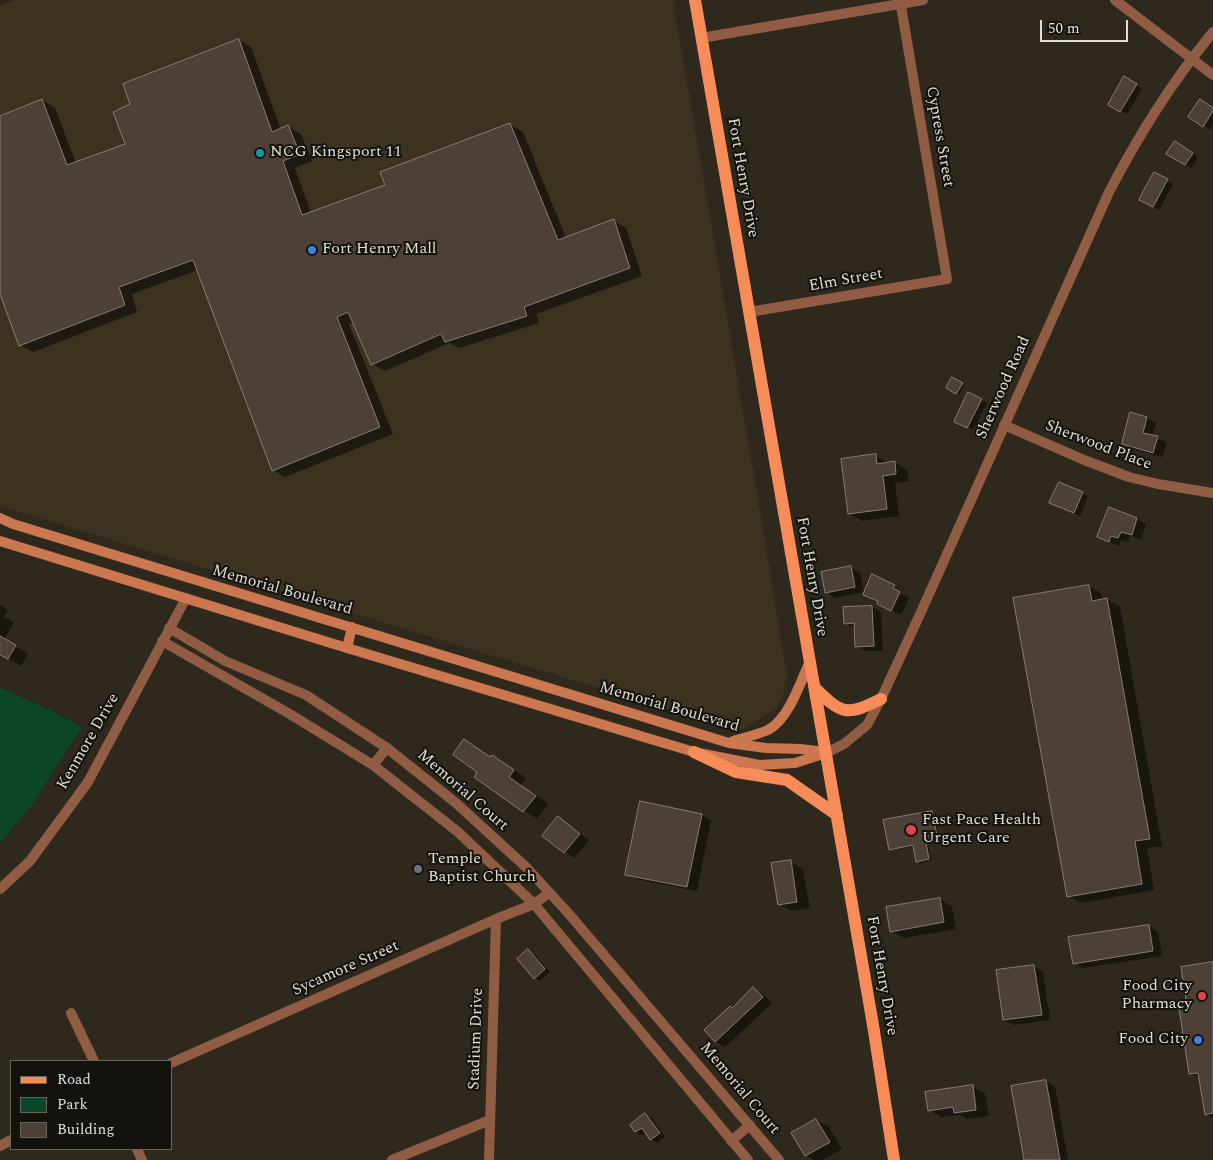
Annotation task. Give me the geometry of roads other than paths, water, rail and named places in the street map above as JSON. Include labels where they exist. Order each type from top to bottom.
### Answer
[{"type":"main road","name":"Fort Henry Drive","points":[[695,0],[883,1083],[894,1160]]},
{"type":"main road","name":"Memorial Boulevard","points":[[0,518],[13,524],[195,581],[352,627],[729,743],[826,753]]},
{"type":"main road","name":"Memorial Boulevard","points":[[0,541],[694,752],[759,765],[795,764],[826,753]]},
{"type":"main road","points":[[186,598],[195,581]]},
{"type":"main road","points":[[347,648],[352,627]]},
{"type":"main road","points":[[729,743],[769,729],[781,718],[789,706],[810,660]]},
{"type":"main road","points":[[815,688],[826,700],[842,710],[853,711],[881,699]]},
{"type":"main road","points":[[694,752],[736,772],[787,780],[837,815]]},
{"type":"street","points":[[701,38],[901,2],[923,0]]},
{"type":"street","points":[[1116,0],[1213,75]]},
{"type":"street","name":"Cypress Street","points":[[901,2],[948,279]]},
{"type":"street","name":"Sherwood Road","points":[[826,753],[844,744],[867,725],[881,699],[922,612],[1109,192],[1135,142],[1161,101],[1191,58],[1213,32]]},
{"type":"street","name":"Elm Street","points":[[748,312],[948,279]]},
{"type":"street","name":"Sherwood Place","points":[[1004,425],[1129,478],[1213,493]]},
{"type":"street","name":"Kenmore Drive","points":[[0,889],[30,861],[88,782],[186,598]]},
{"type":"street","name":"Memorial Court","points":[[169,628],[225,661],[306,695],[387,748],[456,802],[527,868],[779,1160]]},
{"type":"street","points":[[162,640],[373,765],[458,832],[534,904],[748,1160]]},
{"type":"street","points":[[373,765],[387,748]]},
{"type":"street","name":"Sycamore Street","points":[[172,1063],[496,919],[534,904],[549,893]]},
{"type":"street","name":"Stadium Drive","points":[[489,1160],[496,919]]},
{"type":"street","points":[[71,1013],[94,1060]]},
{"type":"street","points":[[392,1160],[490,1120]]},
{"type":"street","points":[[731,1141],[750,1125]]},
{"type":"place","name":"NCG Kingsport 11","points":[[260,153]]},
{"type":"place","name":"Fort Henry Mall","points":[[312,250]]},
{"type":"place","name":"Fast Pace Health Urgent Care","points":[[911,830]]},
{"type":"place","name":"Temple Baptist Church","points":[[418,869]]},
{"type":"place","name":"Food City Pharmacy","points":[[1202,996]]},
{"type":"place","name":"Food City","points":[[1198,1040]]}]
